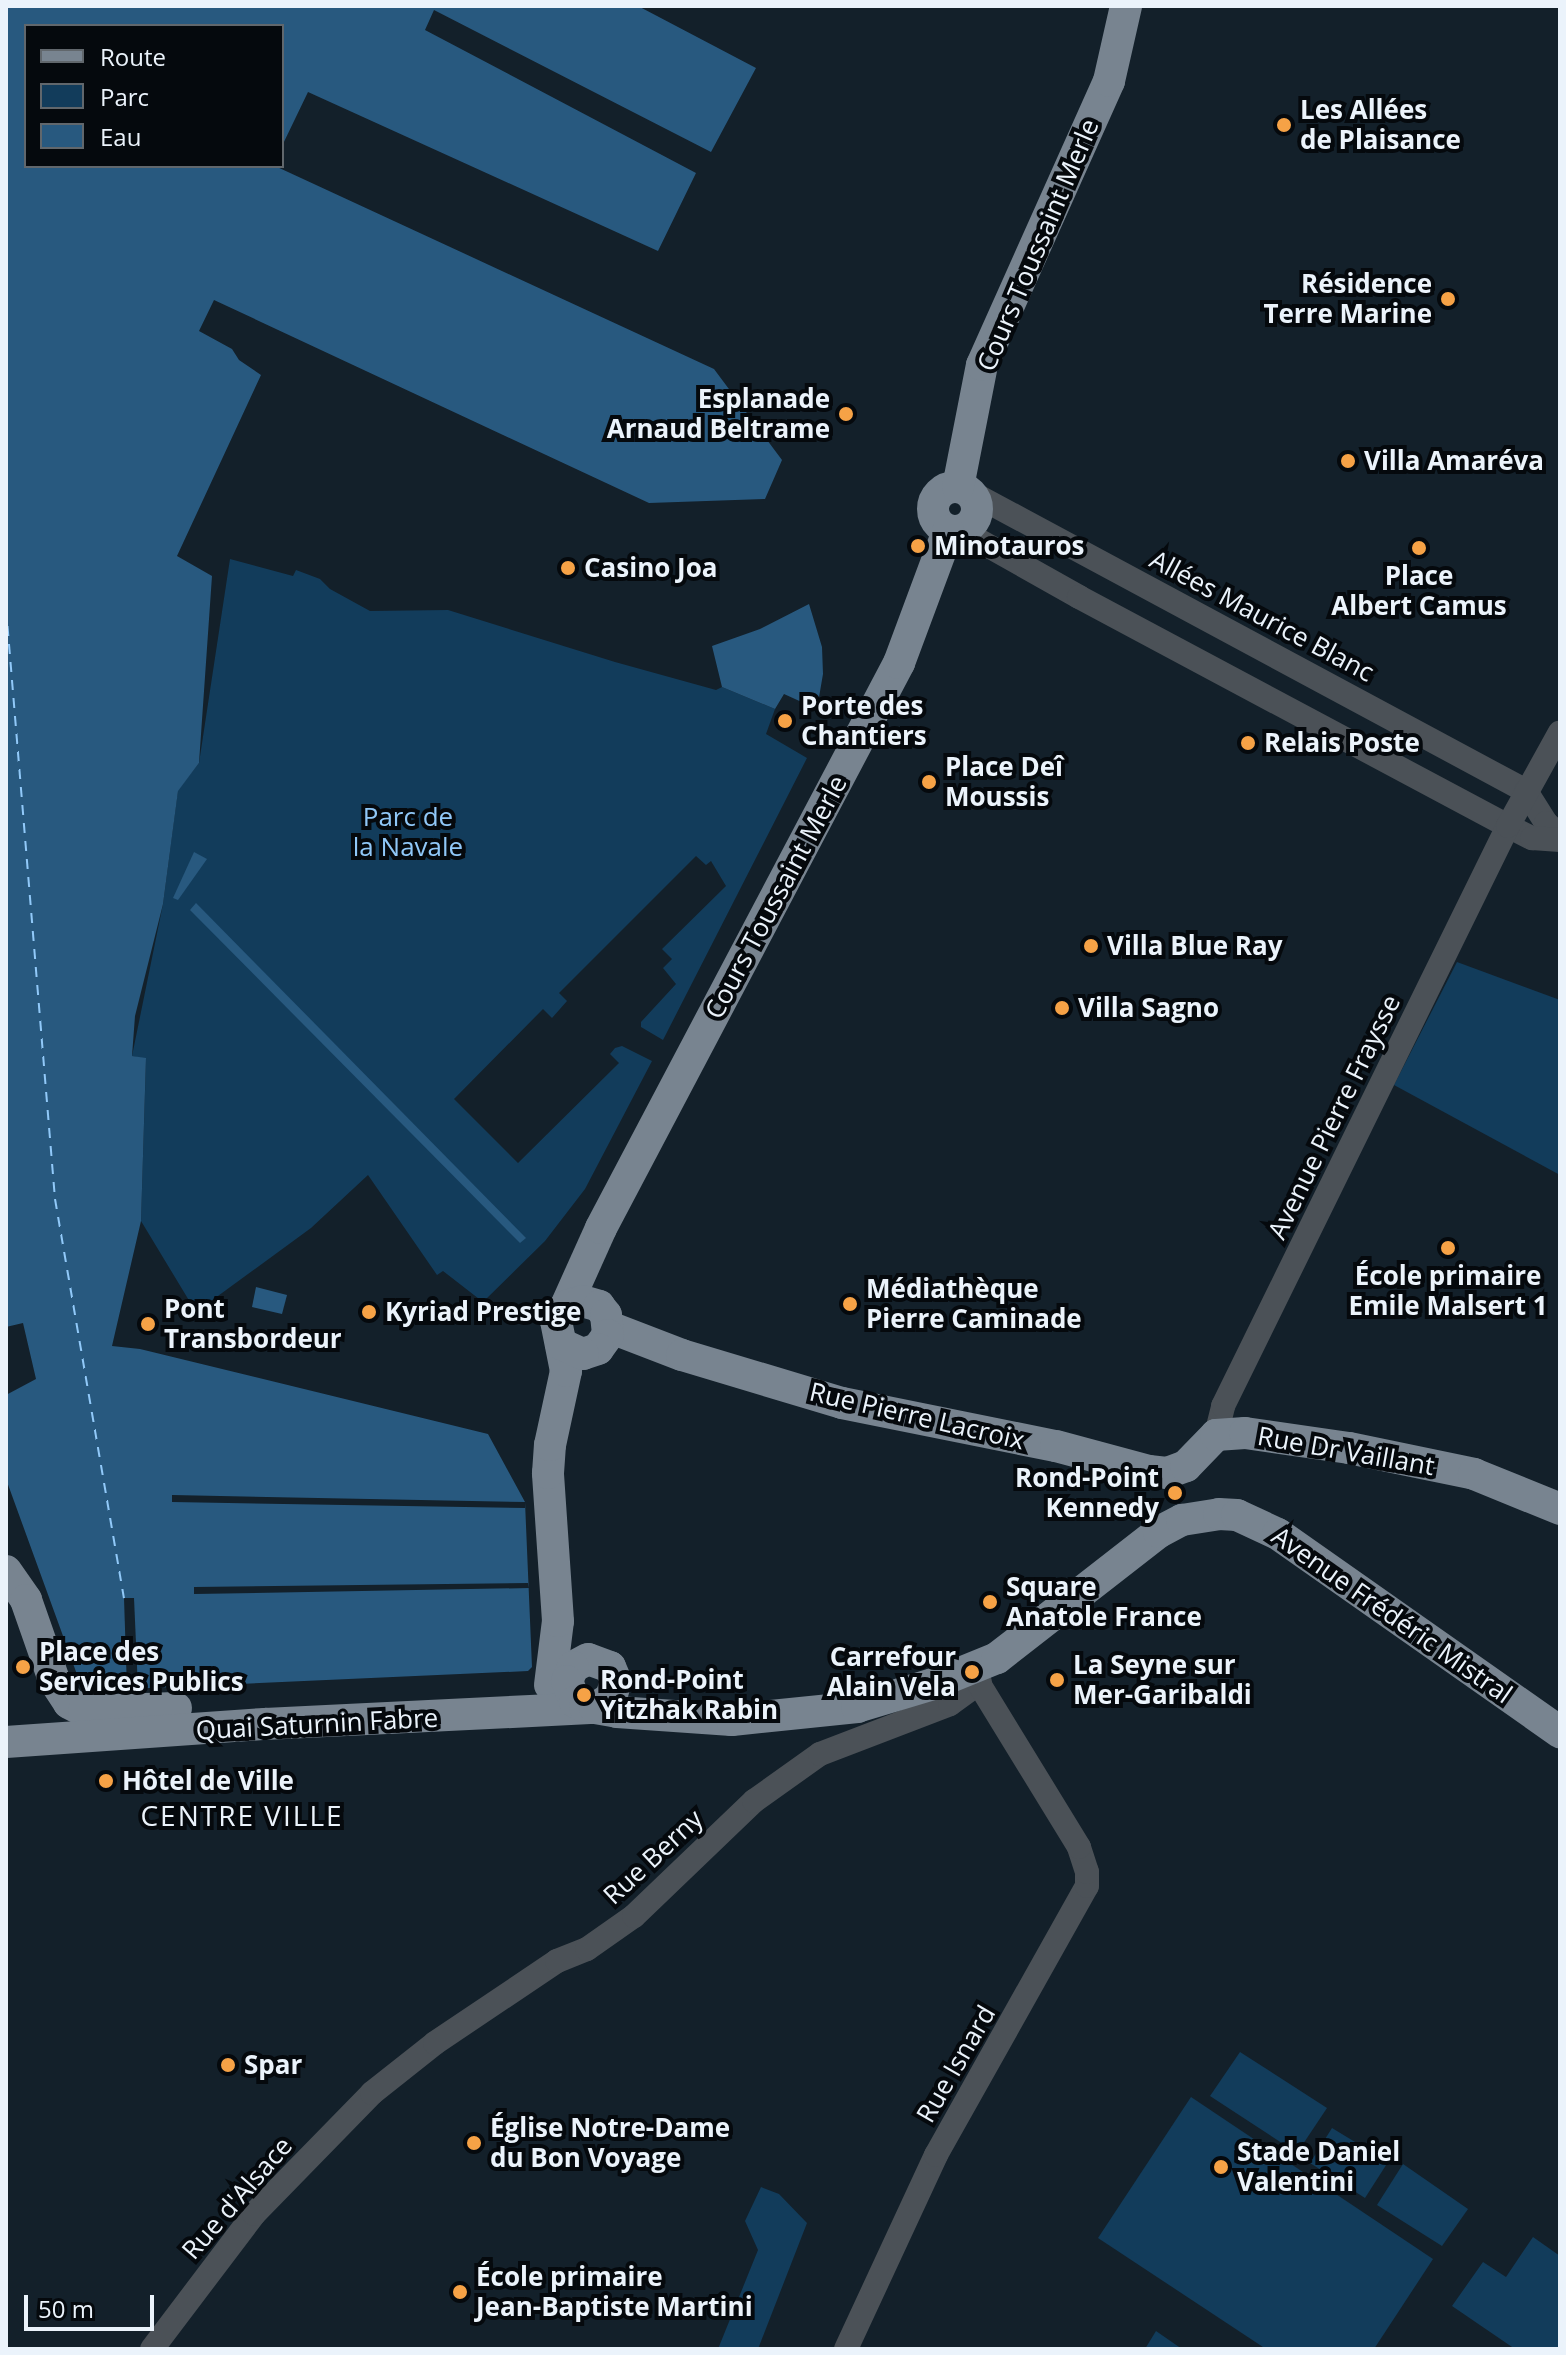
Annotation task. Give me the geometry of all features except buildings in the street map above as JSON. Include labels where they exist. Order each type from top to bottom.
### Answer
[{"type":"main road","name":"Cours Toussaint Merle","points":[[964,489],[982,365],[1109,81],[1126,6]]},
{"type":"main road","points":[[955,531],[935,519],[934,501],[943,490],[964,489]]},
{"type":"main road","name":"Cours Toussaint Merle","points":[[566,1306],[601,1228],[893,675],[955,531]]},
{"type":"main road","name":"Cours Toussaint Merle","points":[[591,1256],[593,1289],[602,1327]]},
{"type":"main road","points":[[572,1672],[558,1621],[552,1492],[548,1473],[550,1445],[566,1371],[556,1321],[566,1306],[582,1301],[602,1327]]},
{"type":"main road","points":[[561,1344],[583,1354],[602,1327]]},
{"type":"main road","points":[[552,1492],[602,1327]]},
{"type":"main road","name":"Rue Pierre Lacroix","points":[[602,1327],[682,1355],[842,1403],[1056,1446],[1149,1471],[1167,1473],[1186,1466],[1216,1435]]},
{"type":"main road","name":"Rue Dr Vaillant","points":[[1216,1435],[1245,1433],[1349,1448],[1474,1474],[1560,1509]]},
{"type":"main road","name":"Quai Saturnin Fabre","points":[[6,1742],[265,1724],[595,1708],[732,1720],[857,1707],[975,1676],[1149,1539],[1182,1520],[1219,1514]]},
{"type":"main road","name":"Avenue Frédéric Mistral","points":[[1219,1514],[1237,1515],[1278,1534],[1560,1732]]},
{"type":"main road","name":"Quai Saturnin Fabre","points":[[6,1571],[26,1600],[54,1680],[69,1703],[84,1711],[535,1694],[572,1672]]},
{"type":"main road","points":[[558,1621],[572,1672]]},
{"type":"main road","points":[[572,1672],[610,1667],[616,1681],[611,1698],[595,1708]]},
{"type":"street","name":"Allées Maurice Blanc","points":[[964,489],[1526,791]]},
{"type":"street","points":[[955,531],[1508,826],[1532,838],[1560,837]]},
{"type":"street","points":[[1306,716],[1327,682]]},
{"type":"street","name":"Avenue Pierre Fraysse","points":[[1216,1435],[1223,1406],[1508,826],[1560,732]]},
{"type":"street","points":[[1526,791],[1546,823],[1560,837]]},
{"type":"street","name":"Rue Berny","points":[[372,2093],[435,2043],[557,1961],[587,1949],[634,1916],[754,1801],[820,1754],[950,1704],[975,1676]]},
{"type":"street","name":"Rue Isnard","points":[[846,2349],[936,2155],[1083,1898],[1087,1872],[1084,1856],[975,1676]]},
{"type":"street","name":"Rue d'Alsace","points":[[152,2349],[254,2214],[372,2093]]},
{"type":"green space","name":"Parc de la Navale","points":[[230,559],[293,576],[296,570],[320,579],[330,589],[370,611],[448,610],[615,662],[716,690],[722,687],[775,709],[766,734],[807,758],[663,1040],[641,1027],[641,1022],[676,984],[663,968],[672,959],[662,949],[726,886],[711,861],[706,865],[696,856],[559,993],[567,1001],[552,1018],[543,1009],[454,1099],[518,1163],[619,1063],[610,1054],[615,1048],[622,1046],[652,1061],[585,1189],[545,1241],[483,1302],[443,1271],[437,1275],[368,1175],[311,1228],[196,1312],[141,1221],[146,1059],[132,1056],[163,904],[178,790],[199,763]]},
{"type":"green space","points":[[1457,962],[1560,1000],[1560,1175],[1394,1085]]},
{"type":"green space","points":[[1240,2052],[1327,2108],[1297,2153],[1210,2096]]},
{"type":"green space","name":"Stade Daniel Valentini","points":[[1191,2097],[1433,2259],[1374,2349],[1266,2349],[1098,2238]]},
{"type":"green space","points":[[1332,2128],[1388,2162],[1365,2198],[1310,2163]]},
{"type":"green space","points":[[1403,2164],[1468,2209],[1442,2246],[1377,2205]]},
{"type":"green space","points":[[761,2187],[779,2194],[807,2223],[758,2349],[718,2349],[758,2250],[745,2221]]},
{"type":"green space","points":[[1533,2237],[1560,2256],[1560,2349],[1515,2349],[1452,2306],[1483,2262],[1506,2277]]},
{"type":"green space","points":[[1156,2331],[1182,2349],[1145,2349]]},
{"type":"water","points":[[6,6],[638,6],[756,68],[711,152],[434,10],[425,30],[696,173],[658,251],[308,92],[284,142],[284,24],[24,24],[24,168],[279,168],[714,369],[782,460],[765,499],[649,503],[214,300],[199,331],[232,349],[239,360],[261,375],[177,556],[212,576],[199,763],[178,791],[163,904],[135,1016],[132,1056],[146,1058],[141,1221],[112,1346],[140,1349],[488,1434],[525,1502],[532,1667],[528,1671],[83,1691],[6,1479],[6,1395],[36,1379],[23,1323],[6,1327]]},
{"type":"water","points":[[809,604],[822,647],[823,674],[817,709],[784,694],[775,709],[722,687],[712,646],[760,629]]},
{"type":"water","points":[[194,852],[207,859],[178,900],[173,898]]},
{"type":"water","points":[[196,903],[526,1238],[520,1243],[190,910]]},
{"type":"water","points":[[256,1287],[287,1295],[282,1314],[252,1307]]},
{"type":"pier","points":[[172,1495],[525,1502],[525,1508],[172,1502]]},
{"type":"pier","points":[[528,1583],[529,1588],[194,1594],[194,1587]]},
{"type":"pier","points":[[124,1598],[134,1598],[138,1689],[127,1690]]},
{"type":"ferry route","points":[[6,608],[55,1199],[124,1598]]},
{"type":"place","name":"Les Allées de Plaisance","points":[[1284,125]]},
{"type":"place","name":"Résidence Terre Marine","points":[[1448,299]]},
{"type":"place","name":"Esplanade Arnaud Beltrame","points":[[846,414]]},
{"type":"place","name":"Villa Amaréva","points":[[1348,461]]},
{"type":"place","name":"Minotauros","points":[[918,546]]},
{"type":"place","name":"Place Albert Camus","points":[[1419,548]]},
{"type":"place","name":"Casino Joa","points":[[568,568]]},
{"type":"place","name":"Porte des Chantiers","points":[[785,721]]},
{"type":"place","name":"Relais Poste","points":[[1248,743]]},
{"type":"place","name":"Place Deî Moussis","points":[[929,782]]},
{"type":"place","name":"Villa Blue Ray","points":[[1091,946]]},
{"type":"place","name":"Villa Sagno","points":[[1062,1008]]},
{"type":"place","name":"École primaire Emile Malsert 1","points":[[1448,1248]]},
{"type":"place","name":"Médiathèque Pierre Caminade","points":[[850,1304]]},
{"type":"place","name":"Kyriad Prestige","points":[[369,1312]]},
{"type":"place","name":"Pont Transbordeur","points":[[148,1324]]},
{"type":"place","name":"Rond-Point Kennedy","points":[[1175,1493]]},
{"type":"place","name":"Square Anatole France","points":[[990,1602]]},
{"type":"place","name":"Place des Services Publics","points":[[23,1667]]},
{"type":"place","name":"Carrefour Alain Vela","points":[[972,1672]]},
{"type":"place","name":"La Seyne sur Mer-Garibaldi","points":[[1057,1680]]},
{"type":"place","name":"Rond-Point Yitzhak Rabin","points":[[584,1695]]},
{"type":"place","name":"Hôtel de Ville","points":[[106,1781]]},
{"type":"place","name":"Spar","points":[[228,2065]]},
{"type":"place","name":"Église Notre-Dame du Bon Voyage","points":[[474,2143]]},
{"type":"place","name":"Stade Daniel Valentini","points":[[1221,2167]]},
{"type":"place","name":"École primaire Jean-Baptiste Martini","points":[[460,2292]]},
{"type":"district","name":"CENTRE VILLE","points":[[242,1815]]}]
